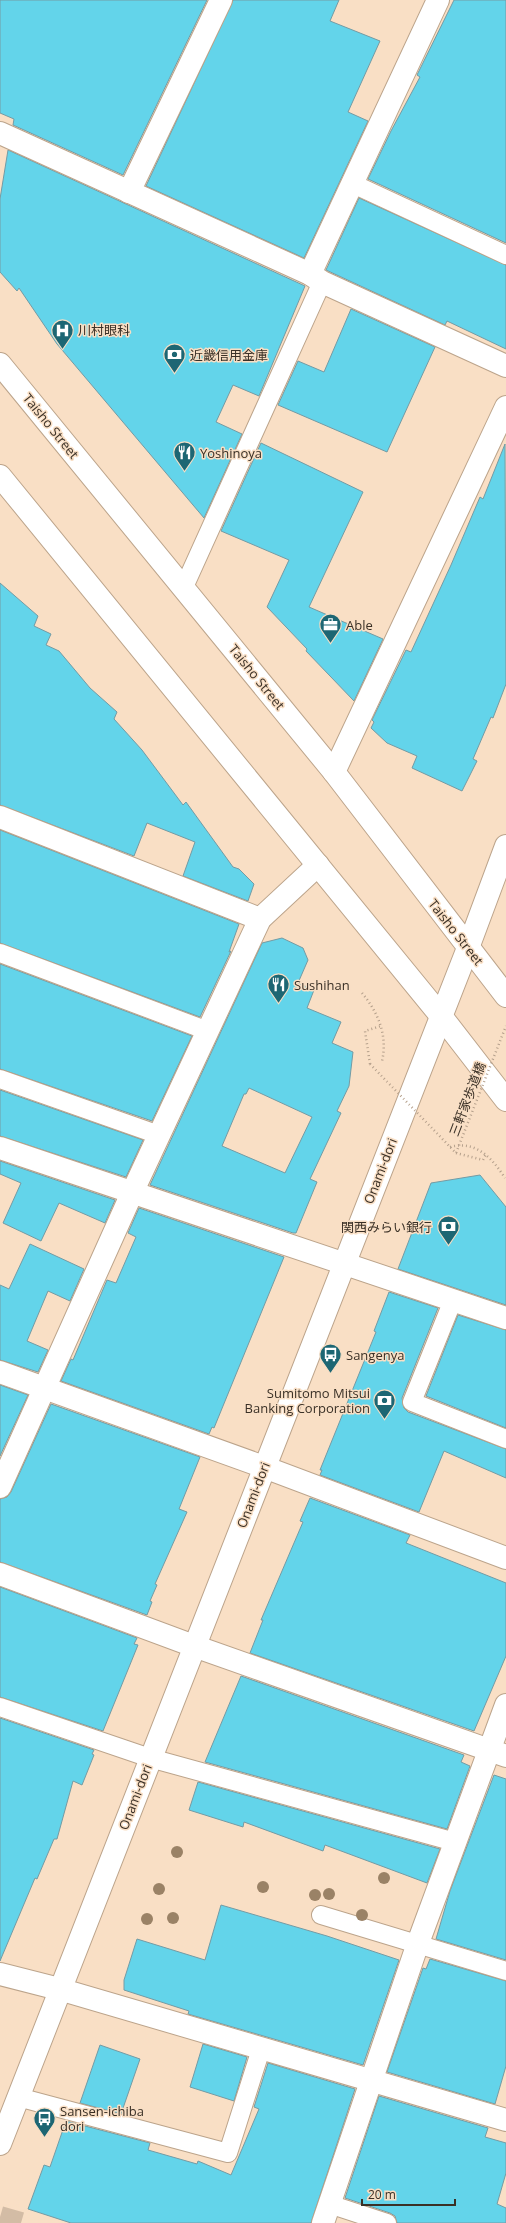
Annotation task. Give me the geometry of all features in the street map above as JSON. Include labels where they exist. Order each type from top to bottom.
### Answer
[{"type":"street","points":[[129,192],[221,0]]},
{"type":"street","points":[[316,278],[351,183],[438,0]]},
{"type":"street","points":[[0,133],[506,366]]},
{"type":"street","name":"Taisho Street","points":[[0,364],[334,772],[506,996]]},
{"type":"street","points":[[334,772],[506,407]]},
{"type":"street","points":[[0,476],[441,1016],[506,1100]]},
{"type":"street","points":[[0,817],[260,919]]},
{"type":"street","name":"Onami-dori","points":[[0,2144],[59,1989],[468,948],[506,846]]},
{"type":"street","points":[[0,1487],[132,1193],[260,919],[318,865]]},
{"type":"street","points":[[0,1148],[506,1318]]},
{"type":"street","points":[[0,1372],[264,1467],[506,1558]]},
{"type":"street","points":[[0,1574],[194,1646],[497,1752]]},
{"type":"street","points":[[326,2214],[418,1943],[455,1842],[497,1752],[506,1705]]},
{"type":"street","points":[[0,1974],[59,1989],[506,2120]]},
{"type":"lane","points":[[351,183],[506,255]]},
{"type":"lane","points":[[184,587],[316,278]]},
{"type":"lane","points":[[0,953],[208,1032]]},
{"type":"lane","points":[[0,1079],[159,1135]]},
{"type":"lane","points":[[454,1300],[412,1402],[506,1439]]},
{"type":"lane","points":[[0,1707],[150,1758],[455,1842]]},
{"type":"lane","points":[[320,1915],[418,1943],[506,1971]]},
{"type":"lane","points":[[18,2097],[228,2153],[262,2049]]},
{"type":"lane","points":[[326,2214],[387,2223]]},
{"type":"path","points":[[362,993],[376,1012],[381,1026],[384,1041],[382,1061]]},
{"type":"path","name":"三軒家歩道橋","points":[[381,1026],[366,1031],[370,1064],[456,1153],[506,1026]]},
{"type":"path","points":[[450,1147],[465,1145],[486,1154],[493,1160],[506,1178]]},
{"type":"path","points":[[456,1153],[483,1160],[486,1154]]},
{"type":"building","points":[[0,0],[207,0],[123,175],[13,125],[14,119],[0,113]]},
{"type":"building","points":[[233,0],[339,0],[330,21],[380,41],[348,112],[368,121],[304,258],[146,186]]},
{"type":"building","points":[[454,0],[506,0],[506,243],[368,179],[391,131],[420,77],[417,75]]},
{"type":"building","points":[[8,150],[305,286],[259,396],[233,385],[216,422],[242,434],[204,518],[57,344],[19,288],[17,291],[0,272],[0,199]]},
{"type":"building","points":[[359,198],[506,265],[506,349],[447,321],[445,325],[326,270]]},
{"type":"building","points":[[351,309],[435,347],[387,452],[278,405],[298,361],[324,372]]},
{"type":"building","points":[[261,443],[363,492],[309,607],[383,639],[354,701],[306,651],[307,649],[267,607],[289,560],[221,531]]},
{"type":"building","points":[[505,444],[506,684],[493,718],[491,717],[473,759],[477,761],[462,791],[412,768],[417,756],[387,743],[371,728],[374,722],[372,720],[406,650],[411,652],[480,497],[483,499]]},
{"type":"building","points":[[0,583],[38,616],[34,626],[51,634],[46,645],[59,651],[90,688],[117,712],[114,719],[142,750],[183,805],[186,802],[233,867],[239,869],[254,884],[248,901],[183,876],[195,842],[147,823],[134,856],[0,805]]},
{"type":"building","points":[[0,830],[239,924],[229,952],[231,951],[200,1017],[0,943]]},
{"type":"building","points":[[282,938],[303,948],[308,960],[298,983],[314,990],[307,1008],[341,1022],[332,1043],[353,1052],[349,1086],[337,1111],[341,1113],[310,1179],[317,1182],[296,1233],[150,1185],[262,943]],"holes":[[[249,1088],[312,1117],[285,1173],[222,1146],[244,1094],[246,1094]]]},
{"type":"building","points":[[0,964],[192,1036],[152,1121],[0,1069]]},
{"type":"building","points":[[0,1090],[143,1140],[126,1177],[0,1136]]},
{"type":"building","points":[[0,1161],[115,1200],[105,1223],[59,1203],[41,1241],[3,1223],[21,1183],[0,1174]]},
{"type":"building","name":"関西みらい銀行","points":[[480,1175],[506,1207],[506,1305],[398,1269],[431,1183]]},
{"type":"building","points":[[139,1208],[284,1257],[214,1428],[212,1427],[209,1434],[61,1381],[71,1359],[73,1360],[107,1280],[116,1283],[136,1237],[128,1233]]},
{"type":"building","points":[[30,1244],[84,1269],[70,1301],[48,1291],[27,1341],[48,1350],[38,1372],[0,1360],[0,1285],[9,1289]]},
{"type":"building","name":"Sumitomo Mitsui Banking Corporation","points":[[389,1292],[438,1308],[402,1398],[404,1408],[408,1412],[506,1449],[506,1478],[444,1451],[419,1512],[320,1475],[322,1470],[320,1470],[376,1332],[374,1331]]},
{"type":"building","points":[[458,1315],[506,1330],[506,1428],[426,1396]]},
{"type":"building","points":[[0,1385],[28,1395],[0,1456]]},
{"type":"building","points":[[51,1404],[200,1457],[179,1509],[187,1512],[155,1584],[157,1585],[150,1601],[152,1602],[147,1615],[0,1562],[0,1499],[7,1497],[11,1492]]},
{"type":"building","points":[[310,1498],[410,1535],[406,1543],[506,1583],[506,1656],[474,1731],[250,1653],[263,1620],[261,1620],[303,1522],[300,1521]]},
{"type":"building","points":[[0,1587],[137,1638],[134,1644],[138,1645],[103,1731],[0,1697]]},
{"type":"building","points":[[241,1676],[464,1755],[461,1762],[470,1766],[447,1829],[205,1762]]},
{"type":"building","points":[[0,1718],[94,1750],[92,1754],[94,1755],[82,1785],[73,1781],[57,1839],[54,1839],[37,1879],[35,1878],[0,1961]]},
{"type":"building","points":[[494,1775],[506,1779],[506,1960],[436,1939],[450,1891]]},
{"type":"building","points":[[198,1782],[440,1849],[427,1883],[325,1845],[323,1851],[244,1822],[243,1827],[189,1810]]},
{"type":"building","points":[[221,1905],[327,1936],[399,1960],[363,2065],[188,2014],[189,2011],[124,1990],[124,1980],[137,1939],[205,1960]]},
{"type":"building","points":[[430,1959],[506,1981],[506,2066],[495,2104],[387,2072],[423,1968],[426,1969]]},
{"type":"building","points":[[203,2044],[247,2057],[234,2101],[190,2087]]},
{"type":"building","points":[[100,2045],[140,2059],[121,2114],[80,2103]]},
{"type":"building","points":[[268,2063],[355,2089],[311,2223],[71,2223],[28,2209],[44,2165],[50,2167],[66,2121],[150,2143],[148,2150],[197,2164],[198,2161],[231,2175],[259,2109],[254,2107]]},
{"type":"building","points":[[379,2096],[488,2128],[485,2137],[506,2143],[506,2173],[497,2204],[506,2208],[506,2223],[397,2223],[395,2216],[390,2213],[345,2198]]},
{"type":"tunnel","points":[[0,2217],[21,2223]]},
{"type":"place","name":"川村眼科","points":[[62,350]]},
{"type":"place","name":"近畿信用金庫","points":[[174,374]]},
{"type":"place","name":"Yoshinoya","points":[[184,472]]},
{"type":"place","name":"Able","points":[[331,644]]},
{"type":"place","name":"Sushihan","points":[[279,1004]]},
{"type":"place","name":"関西みらい銀行","points":[[448,1246]]},
{"type":"place","name":"Sangenya","points":[[331,1374]]},
{"type":"place","name":"Sumitomo Mitsui Banking Corporation","points":[[385,1420]]},
{"type":"place","name":"Sansen-ichiba dori","points":[[44,2138]]}]
